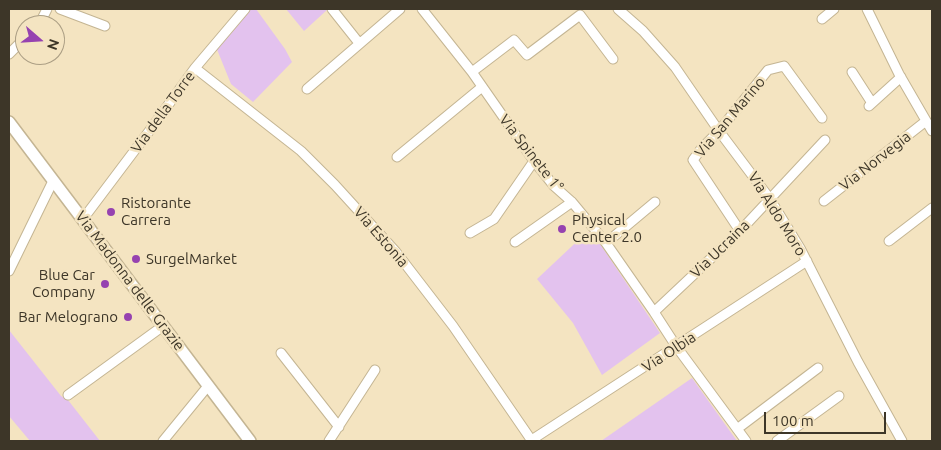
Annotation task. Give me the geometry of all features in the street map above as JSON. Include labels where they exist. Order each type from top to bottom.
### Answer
[{"type":"street","points":[[60,9],[105,26]]},
{"type":"street","name":"Via della Torre","points":[[83,218],[195,68],[245,9]]},
{"type":"street","points":[[332,9],[359,43]]},
{"type":"street","points":[[307,89],[400,9]]},
{"type":"street","name":"Via Spinete 1°","points":[[422,9],[472,72],[534,161],[554,186],[572,202],[606,243],[676,346],[746,441]]},
{"type":"street","name":"Via Aldo Moro","points":[[618,9],[644,31],[675,67],[770,199],[800,248],[858,362],[902,441]]},
{"type":"street","points":[[822,19],[834,9]]},
{"type":"street","points":[[867,9],[900,77],[932,130]]},
{"type":"street","points":[[472,72],[514,40],[527,55],[580,16],[613,59]]},
{"type":"street","name":"Via San Marino","points":[[740,231],[693,160],[701,149],[720,131],[768,70],[784,66],[822,118]]},
{"type":"street","name":"Via Estonia","points":[[195,68],[301,151],[396,252],[453,326],[531,441]]},
{"type":"street","points":[[852,72],[870,104],[900,77]]},
{"type":"street","points":[[396,156],[482,87]]},
{"type":"street","name":"Via Norvegia","points":[[824,201],[926,121]]},
{"type":"street","name":"Via Madonna delle Grazie","points":[[9,122],[250,441]]},
{"type":"street","name":"Via Ucraina","points":[[654,312],[740,231],[825,140]]},
{"type":"street","points":[[470,233],[494,219],[534,161]]},
{"type":"street","points":[[9,271],[53,181]]},
{"type":"street","points":[[515,242],[572,202]]},
{"type":"street","points":[[606,243],[656,202]]},
{"type":"street","points":[[889,241],[932,208]]},
{"type":"street","name":"Via Olbia","points":[[531,441],[807,262]]},
{"type":"street","points":[[68,395],[163,326]]},
{"type":"street","points":[[282,353],[339,427]]},
{"type":"street","points":[[737,428],[818,368]]},
{"type":"street","points":[[329,441],[375,370]]},
{"type":"street","points":[[163,441],[208,386]]},
{"type":"street","points":[[777,441],[839,396]]},
{"type":"shaded area","points":[[251,9],[256,9],[285,49],[292,62],[253,102],[231,84],[216,47]]},
{"type":"shaded area","points":[[286,9],[325,9],[327,10],[304,31]]},
{"type":"shaded area","points":[[587,232],[592,232],[660,333],[602,375],[573,323],[537,279]]},
{"type":"shaded area","points":[[9,330],[61,396],[68,400],[100,441],[30,441],[9,416]]},
{"type":"shaded area","points":[[692,378],[737,441],[601,441]]},
{"type":"place","name":"Ristorante Carrera","points":[[111,212]]},
{"type":"place","name":"Physical Center 2.0","points":[[562,229]]},
{"type":"place","name":"SurgelMarket","points":[[136,259]]},
{"type":"place","name":"Blue Car Company","points":[[105,284]]},
{"type":"place","name":"Bar Melograno","points":[[128,317]]}]
